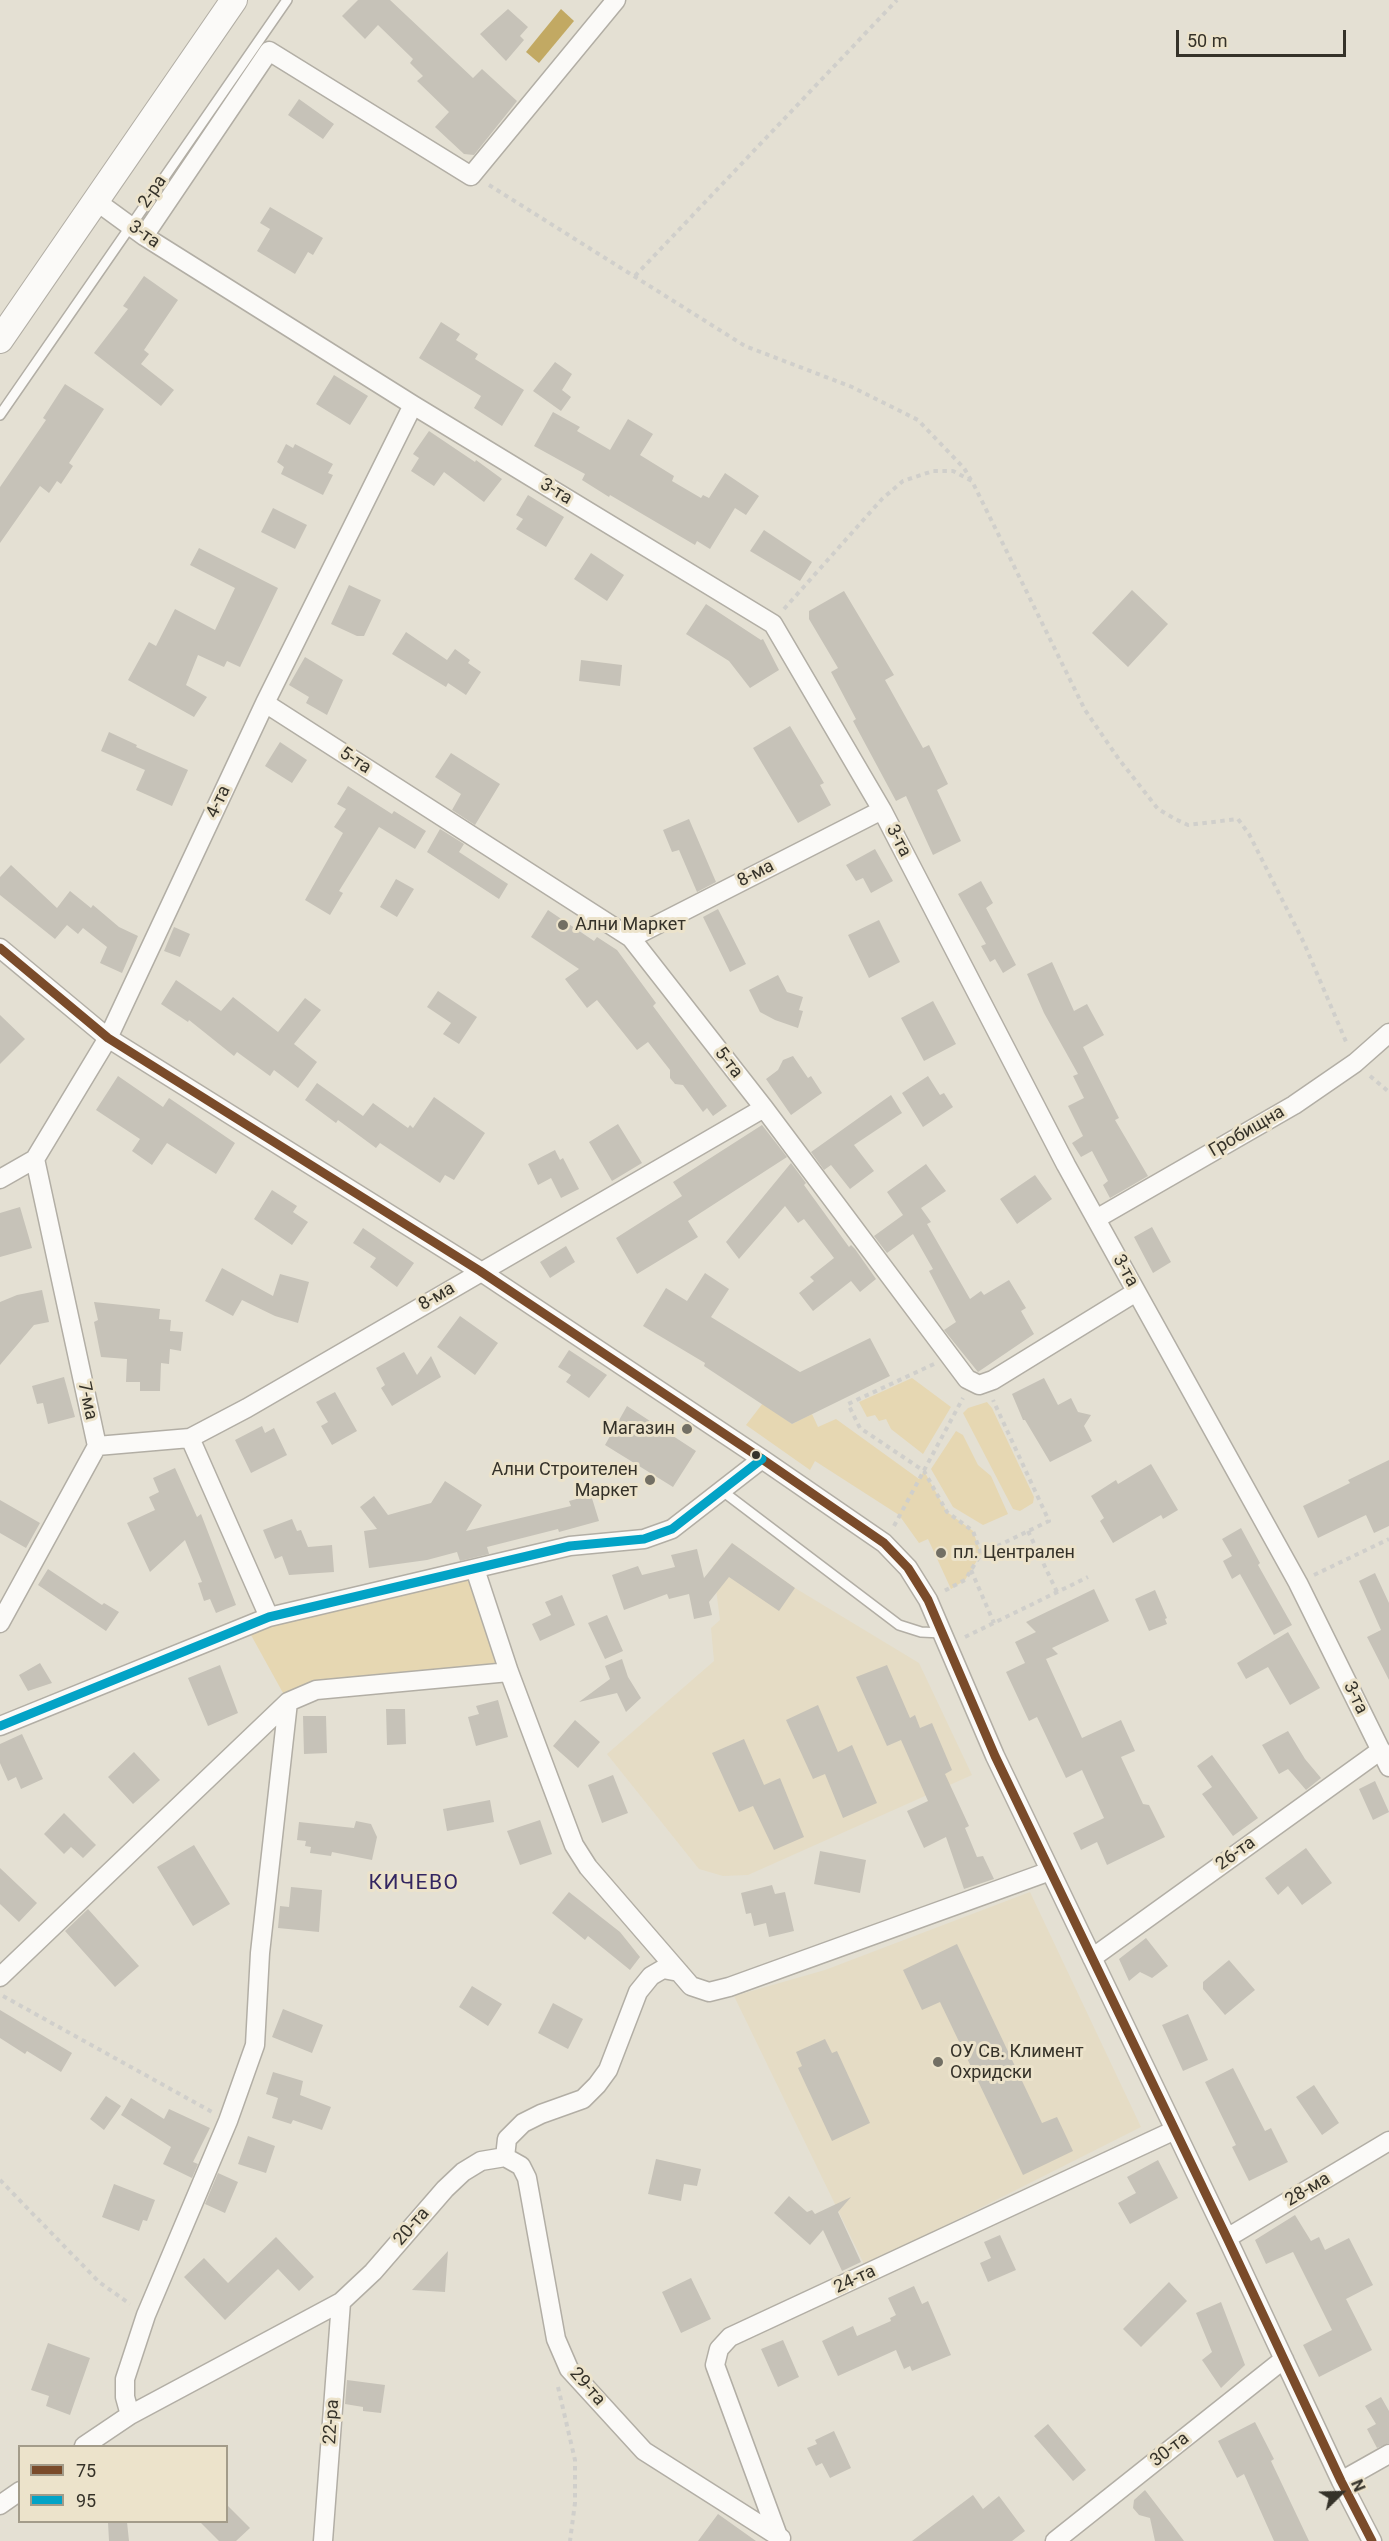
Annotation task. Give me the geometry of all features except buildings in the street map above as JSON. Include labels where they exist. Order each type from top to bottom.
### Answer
[{"type":"street","points":[[0,340],[234,0]]},
{"type":"street","points":[[137,231],[269,51],[471,176],[616,0]]},
{"type":"street","name":"3-та","points":[[96,201],[137,231],[412,405],[773,624],[882,810],[1096,1219],[1298,1583],[1389,1767]]},
{"type":"street","name":"4-та","points":[[0,1179],[35,1159],[108,1038],[266,703],[412,405]]},
{"type":"street","name":"5-та","points":[[266,703],[631,938],[764,1108],[949,1357],[967,1379],[979,1382]]},
{"type":"street","name":"8-ма","points":[[631,938],[882,810]]},
{"type":"street","points":[[0,948],[108,1038],[480,1271],[884,1543],[908,1568],[928,1599],[990,1746],[1227,2238],[1341,2481],[1372,2541]]},
{"type":"street","name":"Гробищна","points":[[1096,1219],[1294,1105],[1355,1063],[1389,1033]]},
{"type":"street","name":"8-ма","points":[[97,1446],[190,1438],[247,1408],[764,1108]]},
{"type":"street","name":"7-ма","points":[[0,1623],[97,1446],[35,1159]]},
{"type":"street","points":[[979,1382],[1136,1292]]},
{"type":"street","points":[[190,1438],[269,1617]]},
{"type":"street","points":[[0,1726],[269,1617],[570,1546],[644,1539],[672,1529],[762,1459]]},
{"type":"street","points":[[475,1569],[509,1672],[574,1845],[588,1867],[691,1986],[709,1992],[729,1987],[1050,1871]]},
{"type":"street","points":[[0,1977],[288,1702],[316,1690],[509,1672]]},
{"type":"street","points":[[130,2415],[125,2397],[125,2379],[146,2315],[228,2121],[255,2045],[260,1953],[288,1702]]},
{"type":"street","name":"26-та","points":[[1092,1958],[1381,1750]]},
{"type":"street","points":[[505,2157],[507,2139],[523,2123],[583,2099],[597,2085],[608,2070],[638,1992],[651,1976],[663,1969],[679,1972]]},
{"type":"street","name":"24-та","points":[[782,2539],[715,2366],[719,2349],[730,2337],[1175,2130]]},
{"type":"street","name":"28-ма","points":[[1227,2238],[1389,2141]]},
{"type":"street","name":"20-та","points":[[85,2445],[130,2415],[341,2302],[373,2272],[431,2204],[463,2172],[481,2161],[505,2157]]},
{"type":"street","name":"29-та","points":[[505,2157],[521,2166],[527,2178],[555,2339],[569,2369],[644,2451],[782,2539]]},
{"type":"street","name":"22-ра","points":[[323,2541],[341,2302]]},
{"type":"street","name":"30-та","points":[[1055,2541],[1284,2360]]},
{"type":"street","points":[[1341,2481],[1389,2454]]},
{"type":"street","points":[[0,2505],[18,2492]]},
{"type":"lane","name":"2-ра","points":[[0,415],[75,309],[137,231],[287,0]]},
{"type":"lane","points":[[721,1490],[899,1625],[945,1639]]},
{"type":"path","points":[[635,276],[897,0]]},
{"type":"path","points":[[471,176],[745,346],[852,387],[918,420],[964,468],[1085,710],[1118,758],[1158,809],[1188,825],[1238,819],[1250,834],[1304,943],[1355,1063],[1389,1092]]},
{"type":"path","points":[[773,624],[793,598],[882,499],[903,482],[933,471],[954,471],[972,481]]},
{"type":"path","points":[[949,1357],[848,1404],[860,1428],[924,1471],[947,1512],[973,1531],[981,1554]]},
{"type":"path","points":[[884,1543],[924,1471],[979,1382]]},
{"type":"path","points":[[928,1599],[965,1580],[981,1554],[1049,1521],[979,1382]]},
{"type":"path","points":[[1028,1531],[1057,1592]]},
{"type":"path","points":[[1298,1583],[1389,1539]]},
{"type":"path","points":[[971,1570],[994,1623]]},
{"type":"path","points":[[945,1639],[994,1623],[1088,1577]]},
{"type":"path","points":[[0,1994],[228,2121]]},
{"type":"path","points":[[0,2180],[99,2282],[146,2315]]},
{"type":"path","points":[[558,2386],[575,2460],[575,2503],[570,2541]]},
{"type":"shaded area","points":[[561,9],[574,21],[539,63],[526,52]]},
{"type":"shaded area","points":[[912,1378],[951,1407],[923,1454],[891,1429],[886,1419],[879,1421],[875,1415],[867,1417],[859,1402]]},
{"type":"shaded area","points":[[987,1402],[992,1408],[1034,1497],[1033,1503],[1020,1511],[1013,1509],[963,1413],[968,1408]]},
{"type":"shaded area","points":[[763,1403],[792,1424],[812,1414],[818,1427],[836,1419],[919,1479],[924,1471],[947,1512],[973,1531],[981,1554],[965,1580],[951,1589],[928,1539],[919,1543],[899,1515],[815,1461],[810,1470],[746,1425]]},
{"type":"shaded area","points":[[956,1431],[963,1435],[978,1465],[991,1476],[1008,1514],[983,1525],[953,1507],[931,1469]]},
{"type":"shaded area","points":[[732,1543],[795,1588],[919,1663],[972,1775],[748,1875],[723,1876],[699,1869],[607,1754],[714,1661],[711,1628],[720,1620],[713,1566]]},
{"type":"shaded area","points":[[475,1569],[509,1672],[288,1702],[246,1626]]},
{"type":"shaded area","name":"ОУ Св. Климент Охридски","points":[[1030,1892],[1141,2127],[865,2266],[734,1996],[825,1970]]},
{"type":"transit line","name":"75","points":[[0,948],[108,1038],[480,1271],[884,1543],[908,1568],[928,1600],[995,1756],[1341,2481],[1372,2541]]},
{"type":"transit line","name":"95","points":[[0,1726],[269,1617],[570,1546],[644,1539],[672,1529],[762,1459]]},
{"type":"place","name":"Ални Маркет","points":[[563,925]]},
{"type":"place","name":"Магазин","points":[[687,1429]]},
{"type":"place","name":"Ални Строителен Маркет","points":[[650,1480]]},
{"type":"place","name":"пл. Централен","points":[[941,1553]]},
{"type":"place","name":"ОУ Св. Климент Охридски","points":[[938,2062]]},
{"type":"district","name":"КИЧЕВО","points":[[414,1884]]}]
